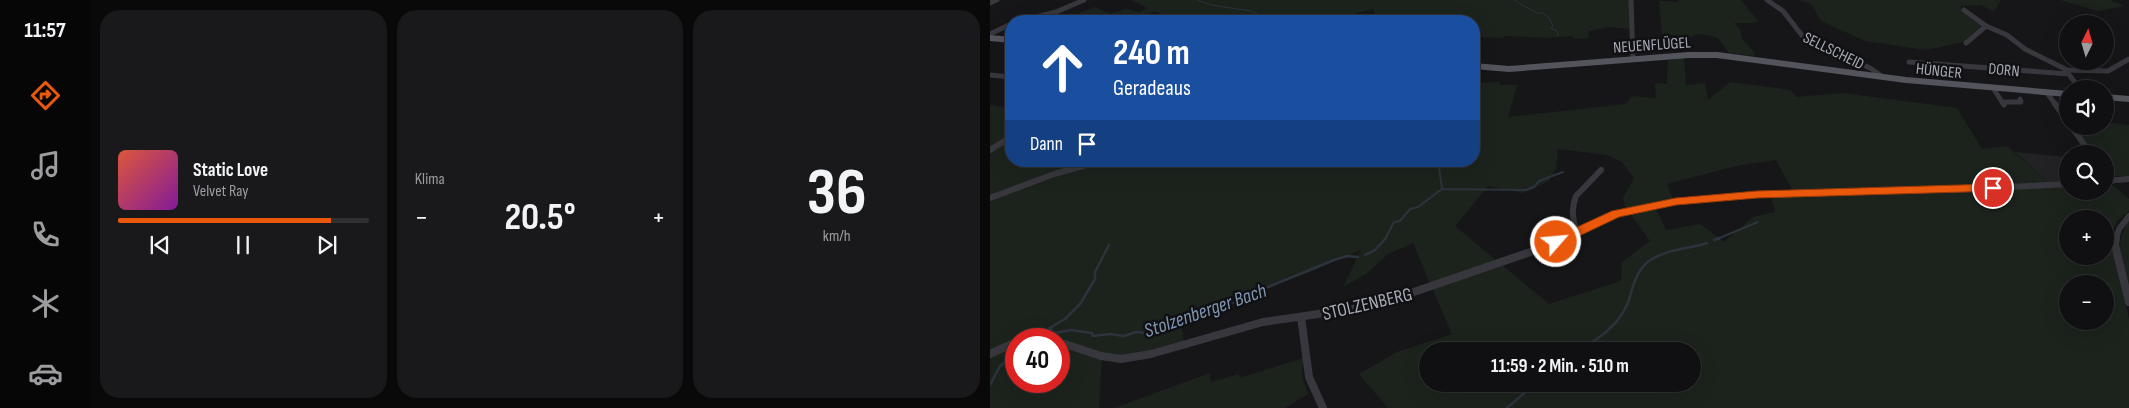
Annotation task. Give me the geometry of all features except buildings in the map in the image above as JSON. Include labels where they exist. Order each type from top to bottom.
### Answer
[{"type":"main road","points":[[990,36],[1005,39]]},
{"type":"main road","name":"NEUENFLÜGEL","points":[[1480,67],[1503,69],[1698,55],[1724,56],[1832,73],[1883,77]]},
{"type":"main road","name":"HÜNGER","points":[[1883,77],[2059,93]]},
{"type":"main road","points":[[2114,98],[2129,99]]},
{"type":"street","points":[[990,3],[997,0]]},
{"type":"street","points":[[1044,15],[1084,0]]},
{"type":"street","points":[[1631,0],[1633,60]]},
{"type":"street","name":"SELLSCHEID","points":[[1766,0],[1783,12],[1802,36],[1870,68],[1883,77]]},
{"type":"street","name":"DORN","points":[[1964,10],[1986,26],[2005,34],[2026,50],[2068,72],[2074,80]]},
{"type":"street","name":"DORN","points":[[1966,43],[1986,26]]},
{"type":"street","points":[[990,36],[1005,27]]},
{"type":"street","points":[[2068,72],[2108,71],[2129,59]]},
{"type":"street","name":"DORN","points":[[1909,62],[2068,72]]},
{"type":"street","points":[[990,75],[1005,76]]},
{"type":"street","points":[[1993,88],[2003,104],[2021,102],[2020,98]]},
{"type":"street","points":[[2047,92],[2059,109]]},
{"type":"street","points":[[990,150],[1005,141]]},
{"type":"street","points":[[990,198],[1054,174],[1079,167]]},
{"type":"street","points":[[1577,231],[1572,214],[1576,196],[1602,170]]},
{"type":"street","points":[[2114,180],[2129,179]]},
{"type":"street","name":"STOLZENBERG","points":[[1070,346],[1101,356],[1121,359],[1151,354],[1247,326],[1373,306],[1522,255],[1625,211],[1676,202],[1757,194],[1972,189],[2059,184]]},
{"type":"street","points":[[2129,216],[2118,231],[2115,245],[2129,302]]},
{"type":"street","name":"STOLZENBERG","points":[[1301,317],[1309,377],[1323,408]]},
{"type":"street","points":[[990,354],[1005,347]]},
{"type":"shaded area","points":[[1131,0],[1629,0],[1630,29],[1610,27],[1589,31],[1588,38],[1576,39],[1572,36],[1547,38],[1507,36],[1502,38],[1480,37],[1480,15],[1375,15],[1373,9],[1350,15],[1163,15],[1154,11],[1146,15],[1075,15],[1095,7],[1110,14],[1125,9],[1140,12],[1147,8]]},
{"type":"shaded area","points":[[1678,0],[1741,0],[1758,21],[1734,23],[1740,30],[1742,39],[1755,53],[1754,56],[1729,53],[1718,38],[1707,35],[1699,34],[1690,37],[1662,34],[1659,1],[1678,2]]},
{"type":"shaded area","points":[[1799,0],[2001,0],[1994,12],[1981,5],[1961,6],[1961,10],[1982,25],[1963,42],[1926,50],[1865,41],[1821,21],[1811,4]]},
{"type":"shaded area","points":[[2060,0],[2110,0],[2124,6],[2098,11]]},
{"type":"shaded area","points":[[1684,58],[1686,85],[1705,83],[1708,100],[1730,82],[1791,90],[1796,97],[1843,93],[1957,108],[1982,149],[2007,146],[2050,184],[1793,191],[1776,160],[1736,166],[1667,184],[1673,199],[1655,202],[1655,208],[1666,230],[1700,224],[1724,242],[1753,217],[1775,212],[1771,196],[2059,186],[2059,200],[2114,200],[2114,186],[2129,199],[2129,211],[2117,221],[2114,227],[2114,210],[2059,210],[2059,265],[2114,265],[2114,253],[2129,319],[2129,408],[1388,408],[1359,374],[1397,352],[1419,345],[1419,392],[1701,392],[1701,342],[1428,342],[1452,334],[1413,243],[1388,254],[1366,274],[1343,287],[1361,250],[1305,274],[1181,318],[1184,345],[1151,354],[1102,356],[1099,408],[990,408],[990,105],[1005,107],[1005,167],[1480,167],[1480,83],[1500,82],[1500,85],[1517,85],[1508,117],[1626,104],[1632,96],[1656,98],[1655,83],[1667,84],[1668,60]],"holes":[[[1558,149],[1607,155],[1622,162],[1634,178],[1623,198],[1625,206],[1650,241],[1622,262],[1621,281],[1549,304],[1455,226],[1488,186],[1523,193],[1549,181],[1556,169]]]},
{"type":"shaded area","points":[[2114,123],[2129,125],[2129,176],[2114,176],[2114,145],[2088,145],[2081,135],[2114,135]]},
{"type":"shaded area","points":[[2015,152],[2059,156],[2059,183],[2050,184]]},
{"type":"shaded area","points":[[2129,220],[2129,290],[2122,263],[2120,245],[2124,228]]},
{"type":"shaded area","points":[[1303,358],[1302,376],[1308,394],[1285,408],[1114,408],[1210,373],[1211,382],[1239,374],[1240,378]]},
{"type":"waterway","points":[[1197,0],[1211,5],[1251,11],[1259,15]]},
{"type":"waterway","points":[[1514,0],[1537,13],[1543,13],[1549,18],[1553,26],[1551,28],[1557,31],[1558,35]]},
{"type":"waterway","points":[[1439,167],[1442,188]]},
{"type":"waterway","name":"Stolzenberger Bach","points":[[1385,239],[1394,222],[1400,221],[1410,209],[1418,207],[1442,189],[1526,190],[1534,187],[1539,181],[1563,172]]},
{"type":"waterway","points":[[1717,239],[1758,222]]},
{"type":"waterway","name":"Stolzenberger Bach","points":[[1365,255],[1375,250],[1386,238]]},
{"type":"waterway","points":[[1592,342],[1612,326],[1623,313],[1637,276],[1644,265],[1663,254],[1707,243]]},
{"type":"waterway","points":[[1050,328],[1065,319],[1080,304],[1095,279],[1095,272],[1109,245]]},
{"type":"waterway","name":"Stolzenberger Bach","points":[[1070,330],[1092,333],[1093,336],[1110,334],[1124,336],[1136,332],[1146,333],[1181,314],[1239,301],[1258,291],[1334,260],[1347,256],[1358,257]]},
{"type":"waterway","points":[[990,385],[1000,366],[1005,362]]},
{"type":"waterway","points":[[1507,408],[1526,392]]},
{"type":"route","points":[[1556,242],[1616,214],[1699,199],[1757,194],[1993,188]]}]
